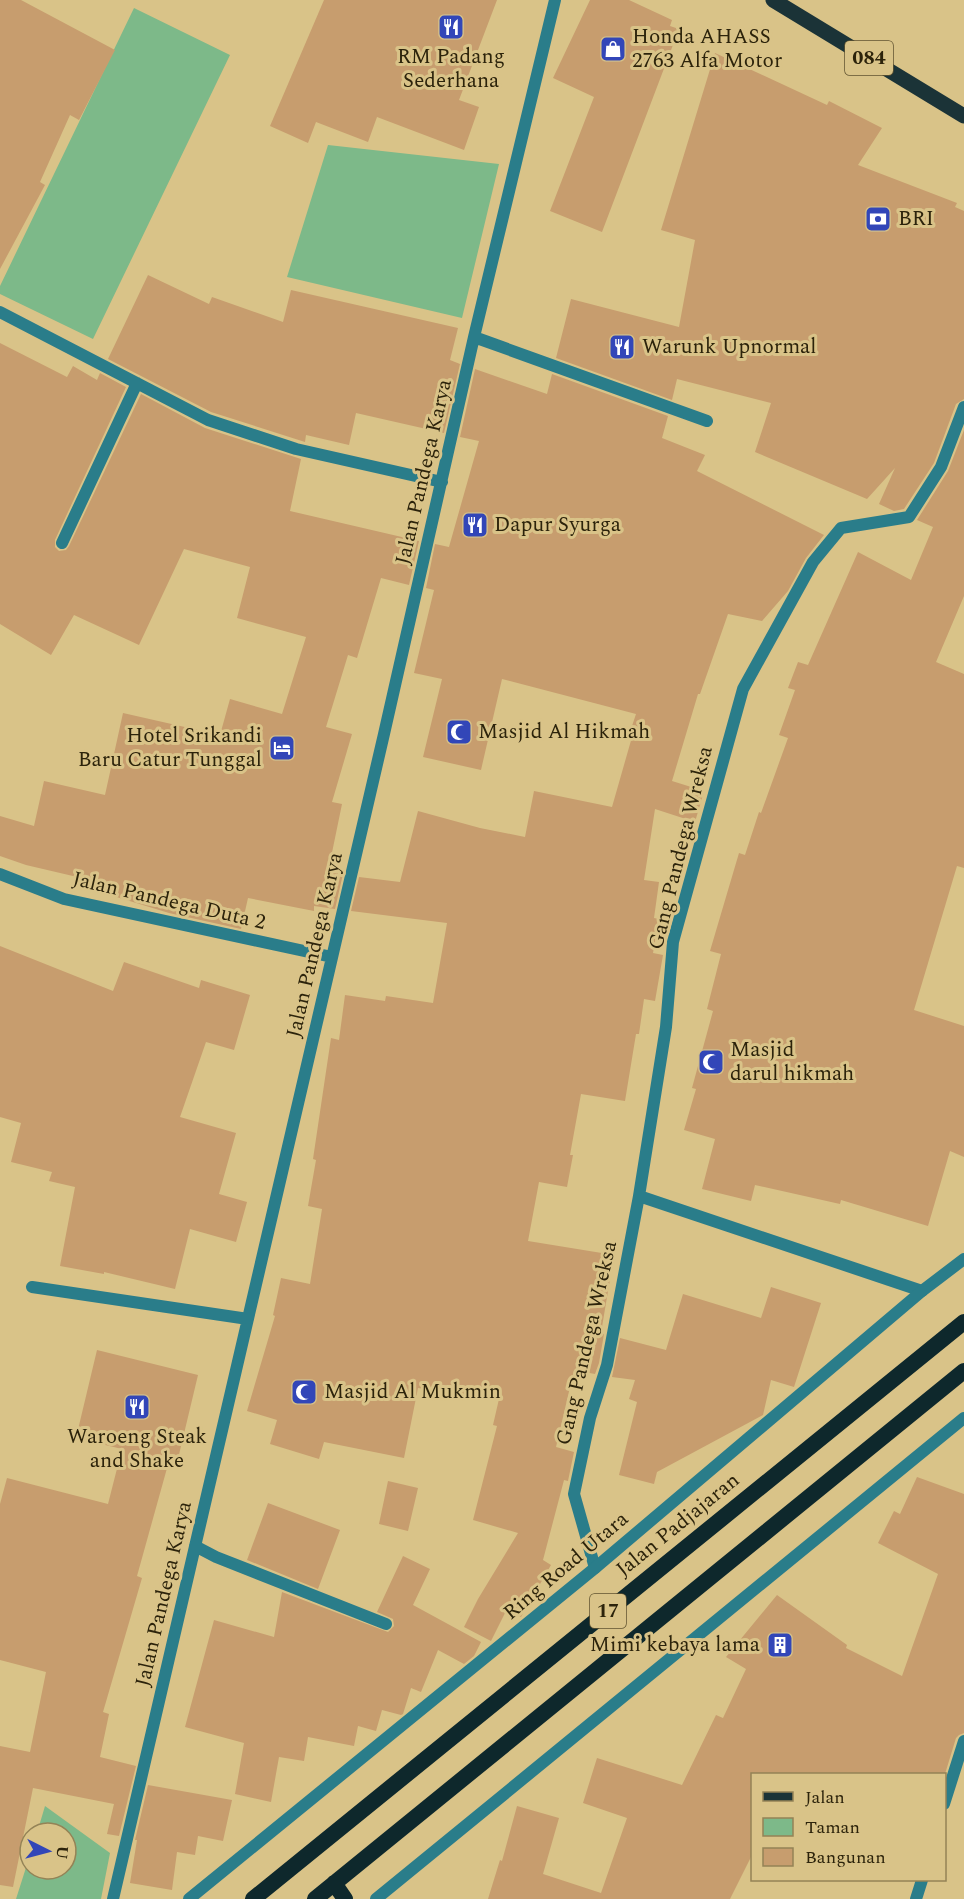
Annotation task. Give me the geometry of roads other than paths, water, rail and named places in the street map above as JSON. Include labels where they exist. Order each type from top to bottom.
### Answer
[{"type":"highway","name":"Jalan Padjajaran","points":[[253,1899],[964,1322]]},
{"type":"highway","name":"17","points":[[315,1899],[964,1371]]},
{"type":"highway","points":[[334,1883],[345,1899]]},
{"type":"main road","name":"084","points":[[773,0],[964,116]]},
{"type":"street","name":"Jalan Pandega Karya","points":[[113,1899],[474,337],[555,0]]},
{"type":"street","points":[[0,312],[208,420],[296,449],[442,482]]},
{"type":"street","points":[[474,337],[707,422]]},
{"type":"street","points":[[62,543],[137,383]]},
{"type":"street","name":"Gang Pandega Wreksa","points":[[595,1568],[574,1494],[590,1418],[607,1365],[639,1196],[666,1027],[673,942],[743,689],[813,562],[841,528],[909,517],[941,467],[964,407]]},
{"type":"street","name":"Jalan Pandega Duta 2","points":[[0,874],[64,899],[332,957]]},
{"type":"street","points":[[639,1196],[922,1291]]},
{"type":"street","name":"Ring Road Utara","points":[[189,1899],[595,1568],[922,1291],[964,1259]]},
{"type":"street","points":[[32,1287],[248,1319]]},
{"type":"street","points":[[376,1899],[964,1418]]},
{"type":"street","points":[[195,1546],[216,1557],[386,1624]]},
{"type":"street","points":[[946,1801],[964,1741]]},
{"type":"street","points":[[916,1899],[922,1881]]},
{"type":"place","name":"RM Padang Sederhana","points":[[451,27]]},
{"type":"place","name":"Honda AHASS 2763 Alfa Motor","points":[[613,49]]},
{"type":"place","name":"BRI","points":[[878,219]]},
{"type":"place","name":"Warunk Upnormal","points":[[622,347]]},
{"type":"place","name":"Dapur Syurga","points":[[475,525]]},
{"type":"place","name":"Masjid Al Hikmah","points":[[459,732]]},
{"type":"place","name":"Hotel Srikandi Baru Catur Tunggal","points":[[282,748]]},
{"type":"place","name":"Masjid darul hikmah","points":[[711,1062]]},
{"type":"place","name":"Masjid Al Mukmin","points":[[304,1392]]},
{"type":"place","name":"Waroeng Steak and Shake","points":[[137,1407]]},
{"type":"place","name":"Mimi kebaya lama","points":[[780,1645]]}]
